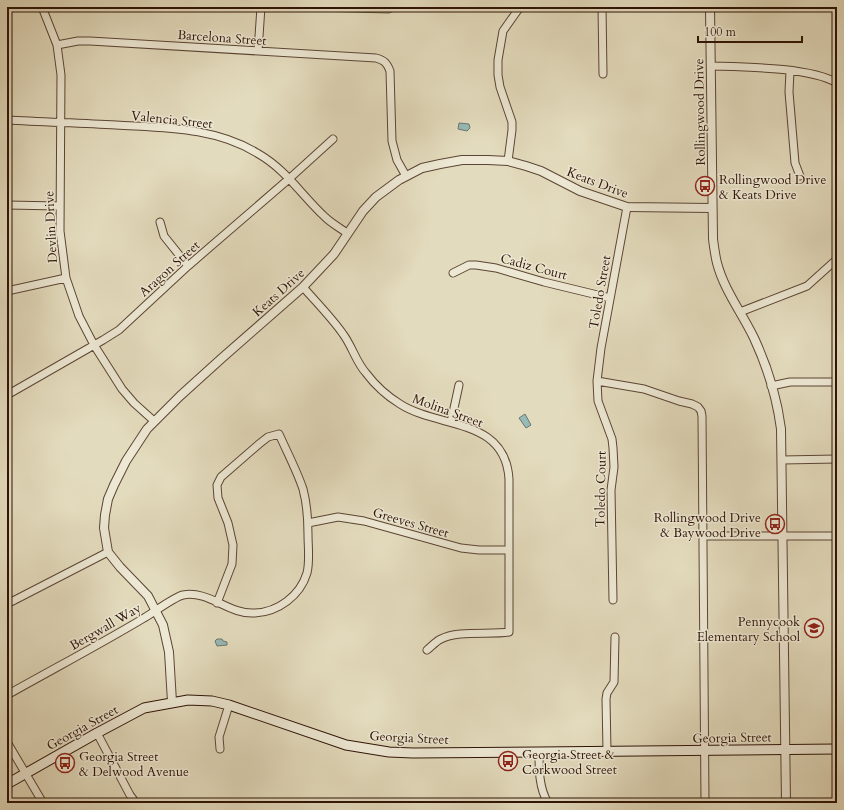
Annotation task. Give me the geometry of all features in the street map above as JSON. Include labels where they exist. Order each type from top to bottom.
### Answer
[{"type":"main road","name":"Georgia Street","points":[[7,784],[144,708],[172,702],[200,699],[229,705],[346,745],[389,752],[837,749]]},
{"type":"street","name":"Devlin Drive","points":[[42,7],[57,45],[62,76],[59,206],[60,231],[66,278],[79,316],[94,345],[122,389],[134,403],[154,421]]},
{"type":"street","points":[[258,51],[261,7]]},
{"type":"street","points":[[508,162],[512,122],[500,87],[498,60],[503,31],[520,7]]},
{"type":"street","points":[[602,7],[604,74]]},
{"type":"street","name":"Rollingwood Drive","points":[[710,7],[712,208],[713,239],[717,263],[729,292],[754,338],[779,414],[782,460],[786,803]]},
{"type":"street","name":"Barcelona Street","points":[[57,45],[78,41],[90,41],[376,58],[386,62],[390,71],[392,141],[397,160],[406,176]]},
{"type":"street","points":[[711,66],[813,74],[837,83]]},
{"type":"street","points":[[790,71],[789,92],[795,164],[800,176]]},
{"type":"street","name":"Valencia Street","points":[[7,120],[163,128],[198,131],[218,136],[257,152],[272,162],[290,178],[326,219],[347,233]]},
{"type":"street","name":"Aragon Street","points":[[7,394],[119,330],[188,266],[290,178],[333,138]]},
{"type":"street","name":"Keats Drive","points":[[172,702],[169,652],[163,625],[148,596],[120,567],[108,552],[104,528],[108,499],[126,460],[154,421],[222,358],[303,288],[334,254],[363,211],[376,197],[406,176],[422,168],[462,160],[488,160],[508,162],[541,171],[580,191],[626,207],[712,208]]},
{"type":"street","points":[[7,205],[59,206]]},
{"type":"street","name":"Toledo Street","points":[[597,381],[601,348],[626,207]]},
{"type":"street","points":[[160,222],[164,236],[188,266]]},
{"type":"street","points":[[740,312],[807,286],[837,259]]},
{"type":"street","name":"Cadiz Court","points":[[453,273],[469,265],[496,268],[610,298]]},
{"type":"street","points":[[7,291],[66,278]]},
{"type":"street","name":"Molina Street","points":[[303,288],[343,333],[365,373],[383,391],[413,412],[451,422],[481,433],[498,447],[507,464],[509,479],[509,632],[496,634],[460,634],[450,636],[440,639],[427,650]]},
{"type":"street","points":[[597,381],[644,388],[679,401],[692,404],[698,407],[702,416],[705,803]]},
{"type":"street","name":"Toledo Court","points":[[597,381],[598,401],[612,439],[614,457],[614,477],[611,490],[613,600]]},
{"type":"street","points":[[771,386],[790,382],[837,382]]},
{"type":"street","points":[[451,422],[459,385]]},
{"type":"street","name":"Bergwall Way","points":[[7,695],[182,596],[199,595],[217,603],[229,608],[242,612],[254,613],[265,612],[288,602],[302,584],[306,574],[309,560],[308,523],[302,489],[279,434],[268,437],[258,444],[221,477],[217,485],[218,498],[228,523],[233,545],[232,564],[217,603]]},
{"type":"street","points":[[782,460],[837,459]]},
{"type":"street","name":"Greeves Street","points":[[308,523],[338,517],[364,521],[461,548],[479,550],[508,550]]},
{"type":"street","points":[[703,536],[837,536]]},
{"type":"street","points":[[7,604],[108,552]]},
{"type":"street","points":[[606,751],[606,699],[607,693],[614,682],[615,637]]},
{"type":"street","points":[[220,749],[219,737],[229,705]]},
{"type":"street","points":[[97,733],[136,803]]},
{"type":"street","points":[[7,742],[43,803]]},
{"type":"street","points":[[539,752],[540,781],[543,793],[548,803]]},
{"type":"green space","points":[[317,7],[405,7],[389,13],[316,11]]},
{"type":"water","points":[[459,123],[469,124],[470,128],[467,131],[458,129]]},
{"type":"water","points":[[525,414],[531,425],[526,428],[519,418]]},
{"type":"water","points":[[217,639],[222,639],[223,641],[227,642],[227,645],[217,646],[215,641]]},
{"type":"place","name":"Rollingwood Drive & Keats Drive","points":[[705,186]]},
{"type":"place","name":"Rollingwood Drive & Baywood Drive","points":[[775,524]]},
{"type":"place","name":"Pennycook Elementary School","points":[[814,628]]},
{"type":"place","name":"Georgia Street & Corkwood Street","points":[[508,761]]},
{"type":"place","name":"Georgia Street & Delwood Avenue","points":[[65,763]]}]
